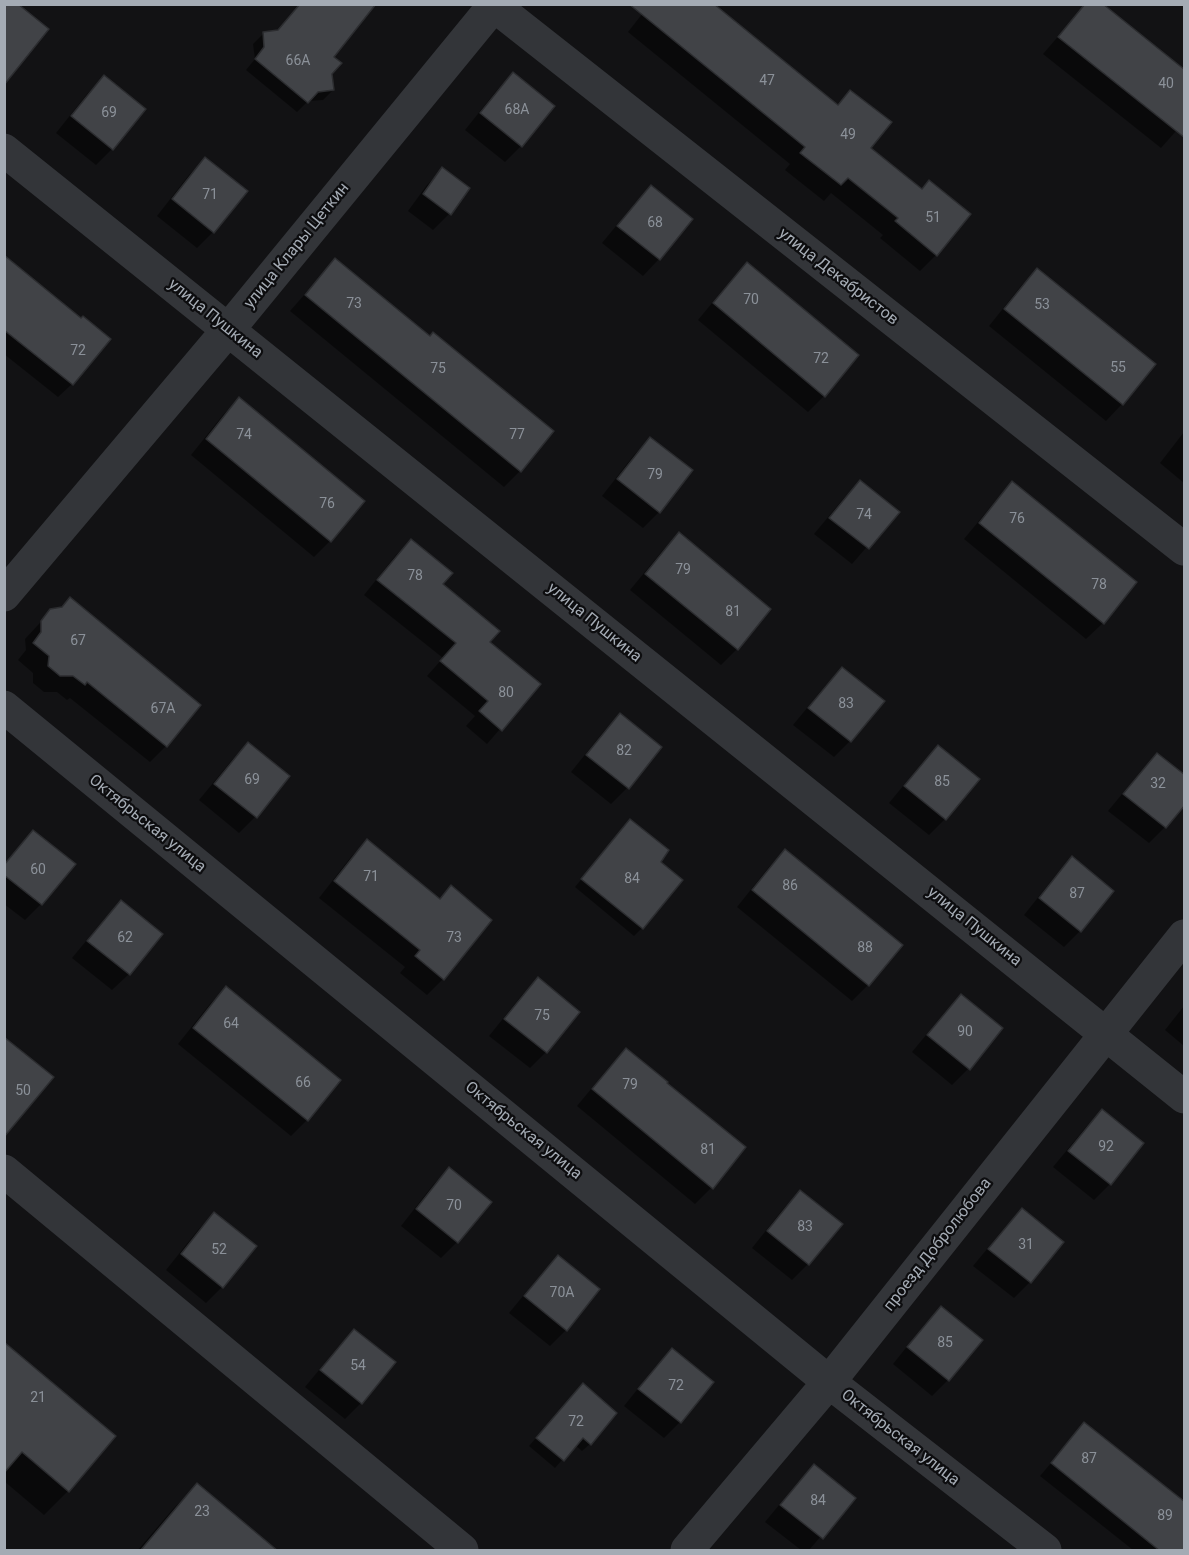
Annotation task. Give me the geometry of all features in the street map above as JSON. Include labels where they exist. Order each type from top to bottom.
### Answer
[{"type":"street","name":"улица Клары Цеткин","points":[[4,595],[228,330],[494,5]]},
{"type":"street","name":"улица Декабристов","points":[[494,5],[1185,549]]},
{"type":"street","name":"улица Пушкина","points":[[4,150],[1185,1097]]},
{"type":"street","name":"Октябрьская улица","points":[[4,707],[829,1382],[1045,1551]]},
{"type":"street","name":"проезд Добролюбова","points":[[687,1551],[829,1382],[1185,936]]},
{"type":"street","points":[[4,1171],[462,1551]]},
{"type":"building","points":[[4,4],[18,4],[49,29],[4,85]]},
{"type":"building","points":[[300,4],[376,4],[334,57],[342,63],[332,74],[334,90],[318,92],[308,103],[255,59],[264,47],[263,32],[278,30]]},
{"type":"building","points":[[629,4],[714,4],[838,105],[850,90],[892,122],[871,148],[922,189],[929,180],[971,214],[937,256],[895,221],[898,218],[848,178],[841,185],[800,153],[805,147]]},
{"type":"building","points":[[1085,4],[1103,4],[1185,70],[1185,138],[1058,37]]},
{"type":"building","points":[[513,72],[555,106],[522,147],[480,113]]},
{"type":"building","points":[[104,75],[146,109],[113,150],[71,116]]},
{"type":"building","points":[[205,157],[248,191],[214,233],[172,199]]},
{"type":"building","points":[[442,167],[470,188],[451,215],[423,194]]},
{"type":"building","points":[[651,185],[693,219],[660,260],[617,226]]},
{"type":"building","points":[[4,255],[81,318],[83,316],[111,339],[73,385],[4,330]]},
{"type":"building","points":[[335,258],[430,336],[433,332],[554,431],[521,472],[305,295]]},
{"type":"building","points":[[747,262],[859,355],[825,397],[713,303]]},
{"type":"building","points":[[1037,268],[1156,364],[1123,405],[1004,309]]},
{"type":"building","points":[[239,397],[365,501],[331,542],[206,439]]},
{"type":"building","points":[[650,437],[693,470],[660,513],[617,479]]},
{"type":"building","points":[[860,480],[900,512],[869,549],[829,518]]},
{"type":"building","points":[[1012,481],[1137,582],[1104,624],[979,523]]},
{"type":"building","points":[[679,532],[771,609],[738,650],[645,574]]},
{"type":"building","points":[[411,539],[453,573],[443,584],[500,631],[490,642],[541,684],[502,731],[479,711],[488,701],[440,661],[456,643],[377,580]]},
{"type":"building","points":[[70,597],[201,705],[167,747],[87,682],[85,685],[73,676],[60,676],[48,666],[49,656],[33,643],[41,632],[41,621],[50,609],[62,607]]},
{"type":"building","points":[[842,667],[885,701],[851,742],[808,708]]},
{"type":"building","points":[[620,713],[662,747],[629,789],[586,755]]},
{"type":"building","points":[[248,742],[290,776],[257,818],[214,784]]},
{"type":"building","points":[[938,745],[980,779],[946,820],[904,786]]},
{"type":"building","points":[[1157,753],[1185,775],[1185,805],[1166,828],[1123,794]]},
{"type":"building","points":[[630,819],[669,850],[661,862],[683,880],[643,929],[581,879]]},
{"type":"building","points":[[33,830],[76,864],[42,905],[4,875],[4,865]]},
{"type":"building","points":[[367,839],[440,899],[451,885],[492,920],[444,980],[415,956],[420,950],[334,881]]},
{"type":"building","points":[[785,849],[903,945],[869,986],[752,890]]},
{"type":"building","points":[[1072,856],[1114,891],[1081,932],[1039,898]]},
{"type":"building","points":[[121,900],[163,934],[130,975],[87,941]]},
{"type":"building","points":[[538,977],[580,1012],[547,1053],[504,1019]]},
{"type":"building","points":[[226,986],[341,1080],[308,1121],[193,1028]]},
{"type":"building","points":[[961,994],[1003,1028],[970,1070],[927,1035]]},
{"type":"building","points":[[4,1037],[54,1077],[4,1137]]},
{"type":"building","points":[[626,1048],[746,1147],[713,1189],[592,1089]]},
{"type":"building","points":[[1102,1109],[1144,1143],[1111,1185],[1068,1151]]},
{"type":"building","points":[[449,1167],[492,1202],[458,1243],[416,1209]]},
{"type":"building","points":[[800,1190],[843,1224],[809,1265],[767,1231]]},
{"type":"building","points":[[1022,1208],[1064,1242],[1031,1283],[988,1249]]},
{"type":"building","points":[[214,1212],[257,1246],[223,1288],[181,1254]]},
{"type":"building","points":[[558,1255],[600,1289],[567,1331],[524,1296]]},
{"type":"building","points":[[941,1306],[983,1340],[949,1381],[907,1347]]},
{"type":"building","points":[[354,1329],[396,1362],[362,1404],[320,1370]]},
{"type":"building","points":[[4,1342],[116,1436],[69,1492],[22,1452],[4,1473]]},
{"type":"building","points":[[672,1348],[714,1382],[681,1423],[638,1389]]},
{"type":"building","points":[[583,1383],[617,1413],[591,1445],[583,1438],[564,1461],[536,1438]]},
{"type":"building","points":[[1084,1422],[1185,1502],[1185,1551],[1160,1551],[1051,1463]]},
{"type":"building","points":[[814,1464],[856,1498],[823,1539],[780,1505]]},
{"type":"building","points":[[197,1483],[278,1551],[140,1551]]}]
